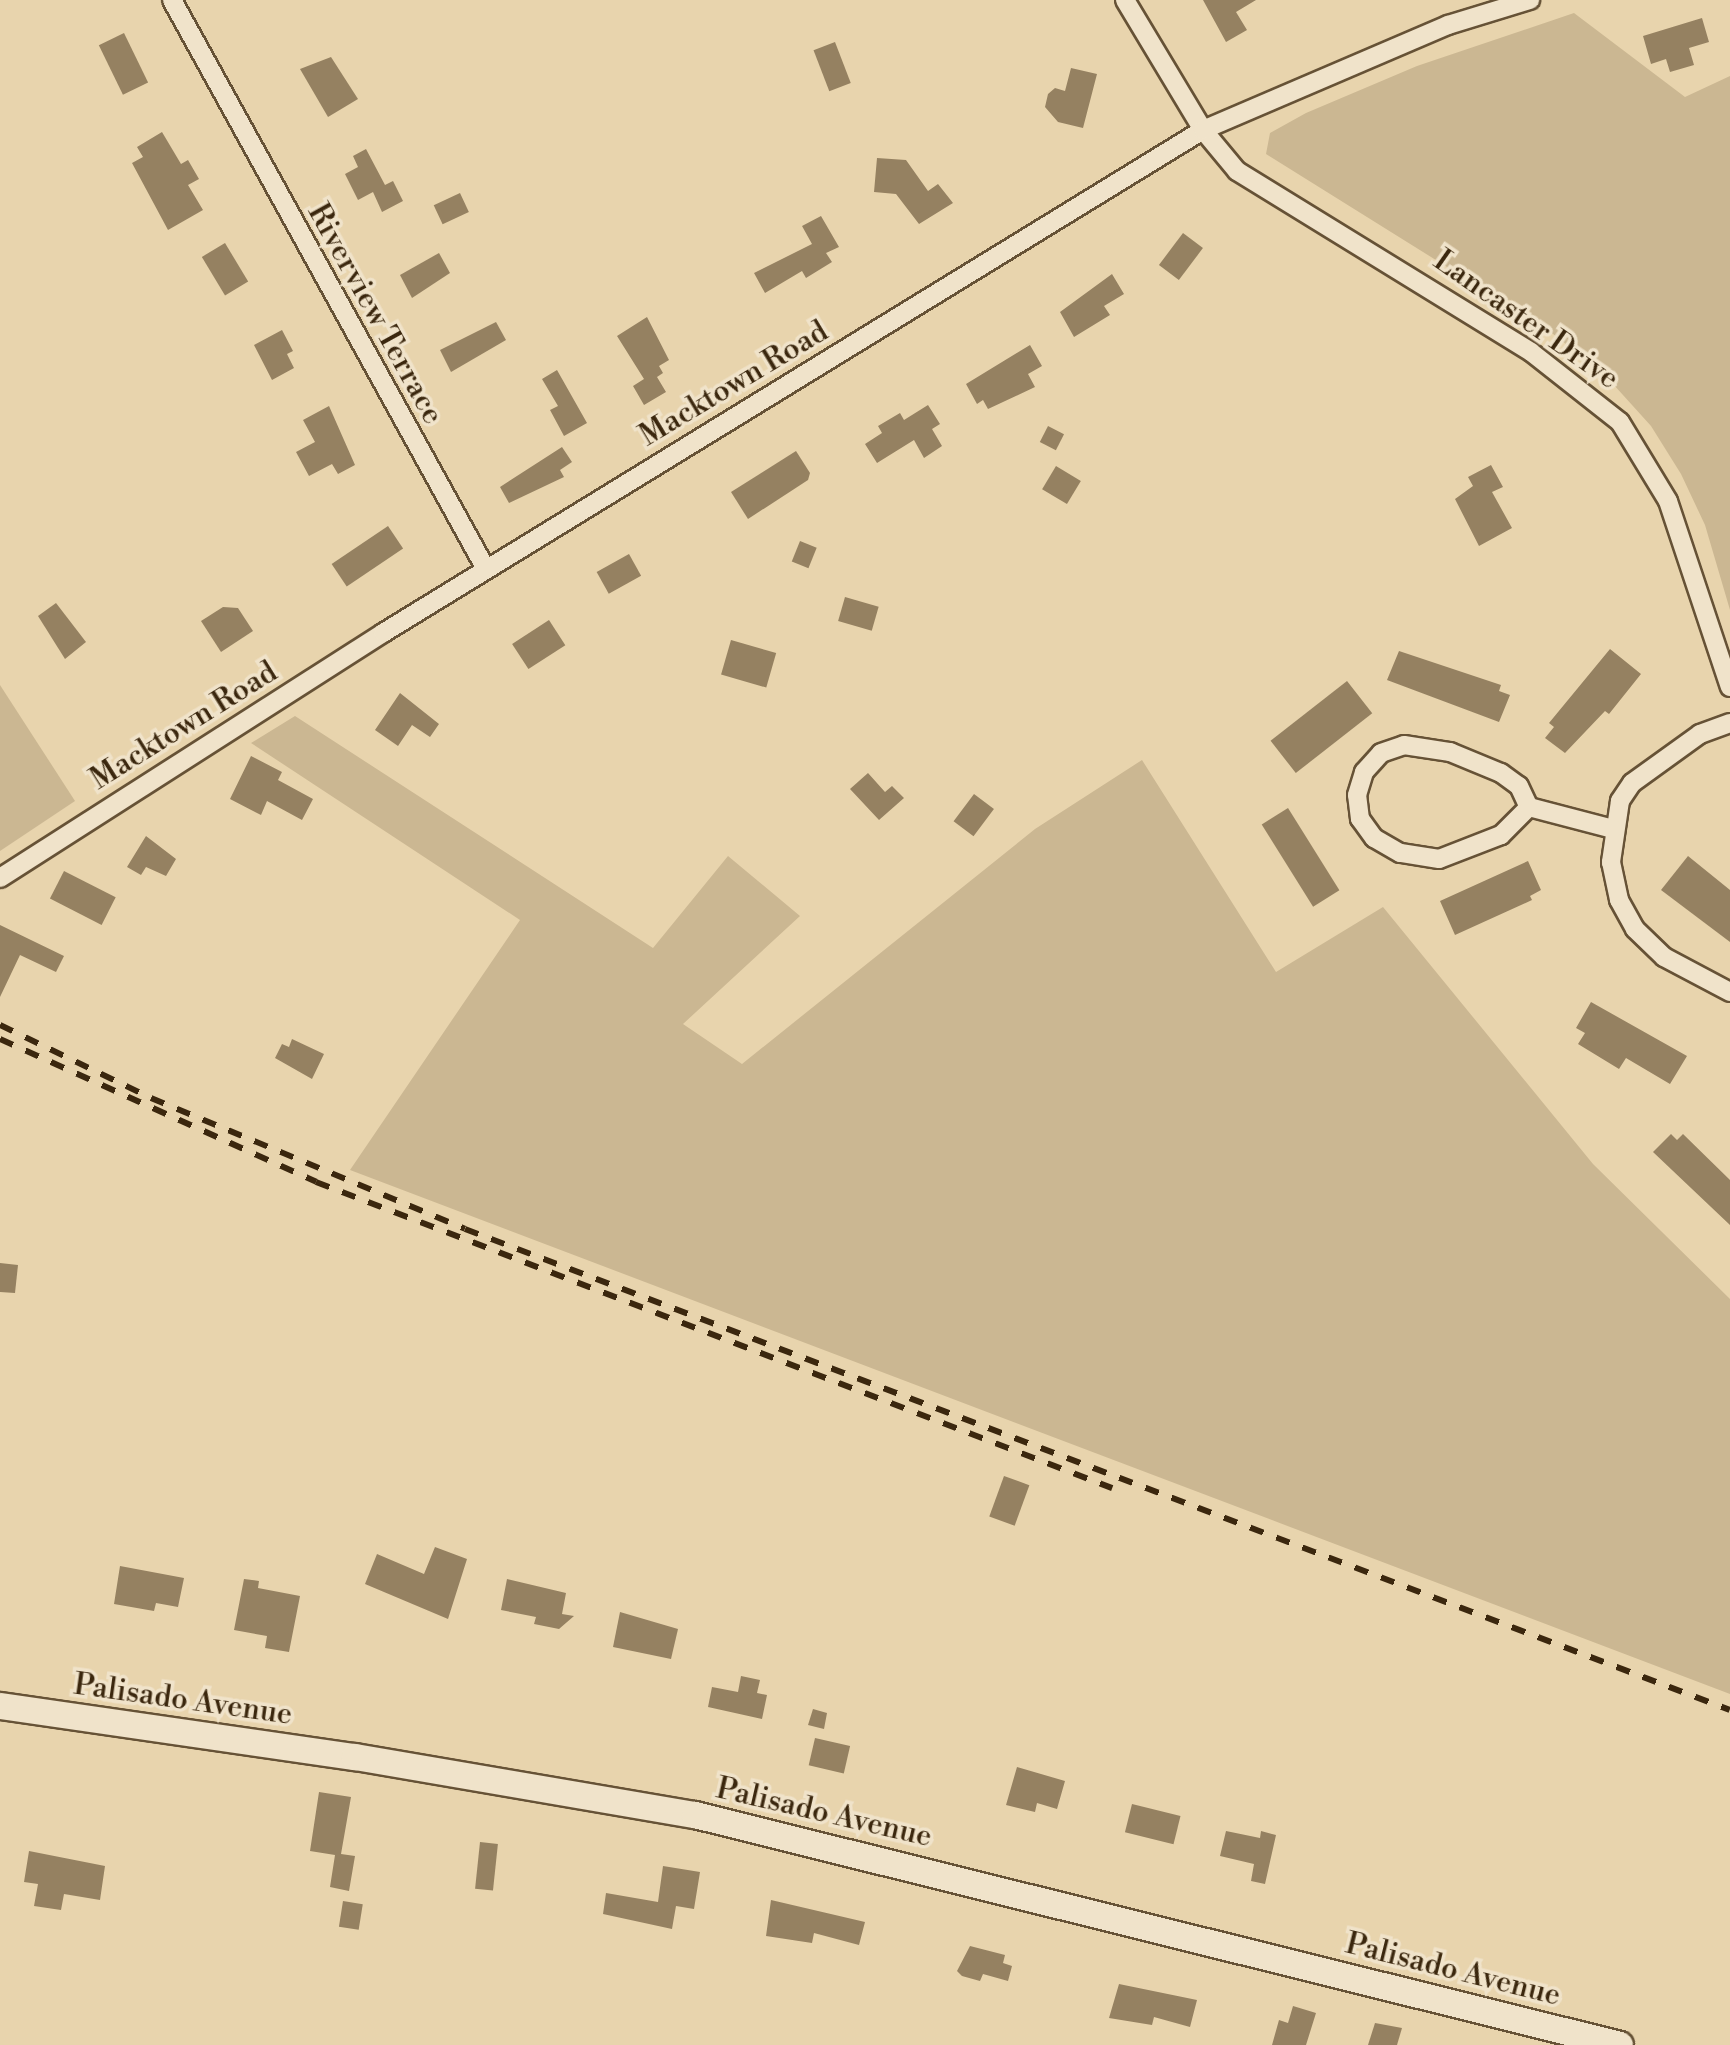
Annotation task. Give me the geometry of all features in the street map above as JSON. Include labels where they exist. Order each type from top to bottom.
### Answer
[{"type":"main road","name":"Palisado Avenue","points":[[0,1706],[355,1757],[695,1815],[1620,2045]]},
{"type":"street","name":"Riverview Terrace","points":[[172,0],[215,85],[486,569]]},
{"type":"street","name":"Lancaster Drive","points":[[1125,0],[1203,130],[1237,171],[1531,352],[1620,422],[1668,501],[1730,687]]},
{"type":"street","name":"Macktown Road","points":[[0,878],[486,569],[1203,130],[1448,25],[1530,0]]},
{"type":"street","points":[[1730,723],[1700,734],[1632,783],[1620,801],[1613,829],[1613,875],[1619,900],[1635,929],[1664,957],[1730,992]]},
{"type":"street","points":[[1529,807],[1501,835],[1439,859],[1400,853],[1374,838],[1360,819],[1357,795],[1364,772],[1381,753],[1404,745],[1450,752],[1501,773],[1519,786],[1529,807],[1613,829]]},
{"type":"shaded area","points":[[1574,13],[1685,97],[1730,76],[1730,610],[1705,525],[1681,474],[1651,426],[1604,374],[1548,330],[1266,154],[1270,133],[1306,113],[1417,66]]},
{"type":"shaded area","points":[[0,685],[75,801],[0,851]]},
{"type":"shaded area","points":[[295,716],[653,948],[728,856],[800,916],[683,1024],[742,1064],[1035,829],[1142,760],[1276,972],[1383,907],[1593,1164],[1730,1299],[1730,1694],[350,1170],[520,920],[251,743]]},
{"type":"building","points":[[1203,0],[1256,0],[1236,12],[1247,30],[1226,42]]},
{"type":"building","points":[[1702,18],[1709,42],[1689,48],[1694,65],[1670,72],[1666,59],[1651,64],[1643,36]]},
{"type":"building","points":[[124,33],[148,82],[123,95],[99,45]]},
{"type":"building","points":[[835,42],[851,83],[829,91],[814,50]]},
{"type":"building","points":[[331,57],[358,99],[328,117],[300,69]]},
{"type":"building","points":[[1071,68],[1097,74],[1083,128],[1058,122],[1045,107],[1048,94],[1055,88],[1065,91]]},
{"type":"building","points":[[162,132],[181,164],[188,160],[199,179],[188,185],[203,210],[168,230],[132,163],[143,157],[137,147]]},
{"type":"building","points":[[366,149],[385,185],[393,181],[403,201],[382,212],[373,192],[358,200],[345,174],[358,167],[353,156]]},
{"type":"building","points":[[877,158],[906,160],[928,191],[938,184],[953,203],[919,224],[896,194],[874,192]]},
{"type":"building","points":[[460,193],[469,212],[443,224],[434,205]]},
{"type":"building","points":[[821,216],[839,247],[826,253],[832,262],[806,278],[802,271],[765,293],[754,273],[812,244],[802,226]]},
{"type":"building","points":[[1183,233],[1203,248],[1179,280],[1159,265]]},
{"type":"building","points":[[225,243],[248,282],[225,295],[202,257]]},
{"type":"building","points":[[439,253],[450,273],[412,298],[400,275]]},
{"type":"building","points":[[1112,274],[1124,294],[1104,306],[1110,315],[1074,337],[1060,312]]},
{"type":"building","points":[[647,317],[669,360],[659,366],[663,373],[657,377],[666,392],[644,405],[633,386],[644,379],[617,336]]},
{"type":"building","points":[[496,322],[506,340],[451,372],[440,350]]},
{"type":"building","points":[[282,330],[293,351],[287,354],[294,368],[272,380],[254,345]]},
{"type":"building","points":[[1030,345],[1042,366],[1028,374],[1035,387],[988,409],[983,400],[977,404],[966,384]]},
{"type":"building","points":[[557,370],[587,423],[564,436],[550,410],[558,406],[542,379]]},
{"type":"building","points":[[928,405],[940,424],[932,429],[942,446],[924,458],[914,440],[877,463],[865,444],[882,433],[878,426],[900,413],[904,420]]},
{"type":"building","points":[[329,406],[355,465],[338,474],[332,464],[309,476],[296,452],[315,442],[303,420]]},
{"type":"building","points":[[1048,426],[1064,434],[1056,450],[1040,442]]},
{"type":"building","points":[[562,447],[572,462],[560,470],[564,477],[509,503],[500,487]]},
{"type":"building","points":[[796,451],[810,473],[808,480],[748,519],[731,492]]},
{"type":"building","points":[[1491,465],[1503,487],[1492,492],[1512,528],[1479,546],[1455,499],[1473,486],[1468,477]]},
{"type":"building","points":[[1056,466],[1081,481],[1067,504],[1042,489]]},
{"type":"building","points":[[388,526],[403,548],[347,586],[332,564]]},
{"type":"building","points":[[800,541],[817,548],[808,568],[792,561]]},
{"type":"building","points":[[629,554],[641,576],[609,594],[597,572]]},
{"type":"building","points":[[845,597],[879,607],[872,631],[838,621]]},
{"type":"building","points":[[56,603],[86,642],[65,659],[38,616]]},
{"type":"building","points":[[223,607],[238,608],[253,631],[221,652],[201,621]]},
{"type":"building","points":[[549,620],[565,645],[528,669],[512,644]]},
{"type":"building","points":[[731,640],[776,653],[766,688],[721,675]]},
{"type":"building","points":[[1610,649],[1641,674],[1609,714],[1605,711],[1565,753],[1545,738],[1554,727],[1549,723]]},
{"type":"building","points":[[1399,651],[1501,685],[1499,691],[1510,695],[1499,722],[1387,680]]},
{"type":"building","points":[[1347,681],[1372,713],[1296,773],[1271,741]]},
{"type":"building","points":[[400,693],[439,724],[430,737],[412,725],[398,746],[375,730]]},
{"type":"building","points":[[251,756],[282,772],[278,780],[313,799],[302,820],[267,801],[261,815],[230,799]]},
{"type":"building","points":[[868,773],[885,792],[892,786],[904,798],[879,820],[850,789]]},
{"type":"building","points":[[974,794],[994,809],[974,836],[954,821]]},
{"type":"building","points":[[1288,808],[1339,890],[1313,907],[1262,824]]},
{"type":"building","points":[[146,836],[176,859],[166,876],[146,867],[141,875],[127,867]]},
{"type":"building","points":[[1688,856],[1730,890],[1730,942],[1661,890]]},
{"type":"building","points":[[1528,861],[1541,890],[1530,896],[1532,900],[1455,935],[1440,901]]},
{"type":"building","points":[[64,871],[116,897],[102,925],[50,899]]},
{"type":"building","points":[[0,925],[64,956],[56,972],[20,955],[0,997]]},
{"type":"building","points":[[1591,1002],[1687,1056],[1670,1084],[1626,1058],[1619,1069],[1578,1044],[1585,1033],[1576,1028]]},
{"type":"building","points":[[292,1039],[324,1054],[312,1079],[275,1058],[282,1044],[289,1047]]},
{"type":"building","points":[[1671,1134],[1677,1140],[1683,1134],[1730,1180],[1730,1225],[1653,1152]]},
{"type":"building","points":[[0,1263],[18,1265],[15,1293],[0,1292]]},
{"type":"building","points":[[1004,1476],[1029,1485],[1015,1526],[989,1516]]},
{"type":"building","points":[[435,1547],[467,1559],[448,1619],[365,1584],[377,1554],[424,1574]]},
{"type":"building","points":[[120,1566],[184,1578],[178,1607],[156,1603],[154,1611],[114,1604]]},
{"type":"building","points":[[244,1579],[259,1581],[258,1588],[300,1596],[289,1652],[265,1648],[267,1636],[234,1630]]},
{"type":"building","points":[[507,1579],[566,1593],[562,1614],[574,1616],[559,1629],[534,1624],[536,1617],[501,1610]]},
{"type":"building","points":[[620,1612],[678,1629],[671,1659],[613,1647]]},
{"type":"building","points":[[741,1676],[760,1680],[757,1693],[767,1695],[762,1719],[708,1707],[712,1687],[738,1692]]},
{"type":"building","points":[[813,1709],[827,1713],[824,1729],[808,1725]]},
{"type":"building","points":[[815,1738],[850,1746],[844,1773],[809,1765]]},
{"type":"building","points":[[1017,1767],[1065,1781],[1057,1809],[1037,1803],[1035,1812],[1006,1805]]},
{"type":"building","points":[[319,1792],[351,1797],[341,1854],[355,1856],[349,1891],[330,1887],[335,1855],[310,1851]]},
{"type":"building","points":[[1132,1804],[1181,1816],[1173,1844],[1125,1832]]},
{"type":"building","points":[[1226,1831],[1260,1838],[1261,1831],[1276,1835],[1265,1884],[1251,1881],[1254,1864],[1220,1856]]},
{"type":"building","points":[[480,1842],[498,1844],[493,1891],[475,1889]]},
{"type":"building","points":[[29,1851],[105,1866],[100,1900],[64,1894],[61,1910],[34,1906],[38,1884],[24,1882]]},
{"type":"building","points":[[663,1866],[700,1872],[694,1909],[676,1906],[672,1929],[603,1914],[606,1893],[658,1902]]},
{"type":"building","points":[[771,1900],[865,1922],[859,1945],[814,1933],[812,1943],[766,1936]]},
{"type":"building","points":[[343,1901],[363,1904],[359,1930],[339,1927]]},
{"type":"building","points":[[970,1946],[1005,1955],[1003,1963],[1012,1966],[1008,1981],[983,1974],[980,1981],[962,1976],[957,1971]]},
{"type":"building","points":[[1119,1984],[1197,2000],[1190,2027],[1154,2017],[1152,2025],[1109,2018]]},
{"type":"building","points":[[1293,2006],[1316,2013],[1306,2045],[1272,2045],[1279,2020],[1288,2023]]},
{"type":"building","points":[[1375,2023],[1402,2028],[1397,2045],[1368,2045]]},
{"type":"railway","points":[[0,1025],[151,1098],[465,1229],[1730,1710]]},
{"type":"railway","points":[[0,1039],[316,1182],[1112,1488]]}]
